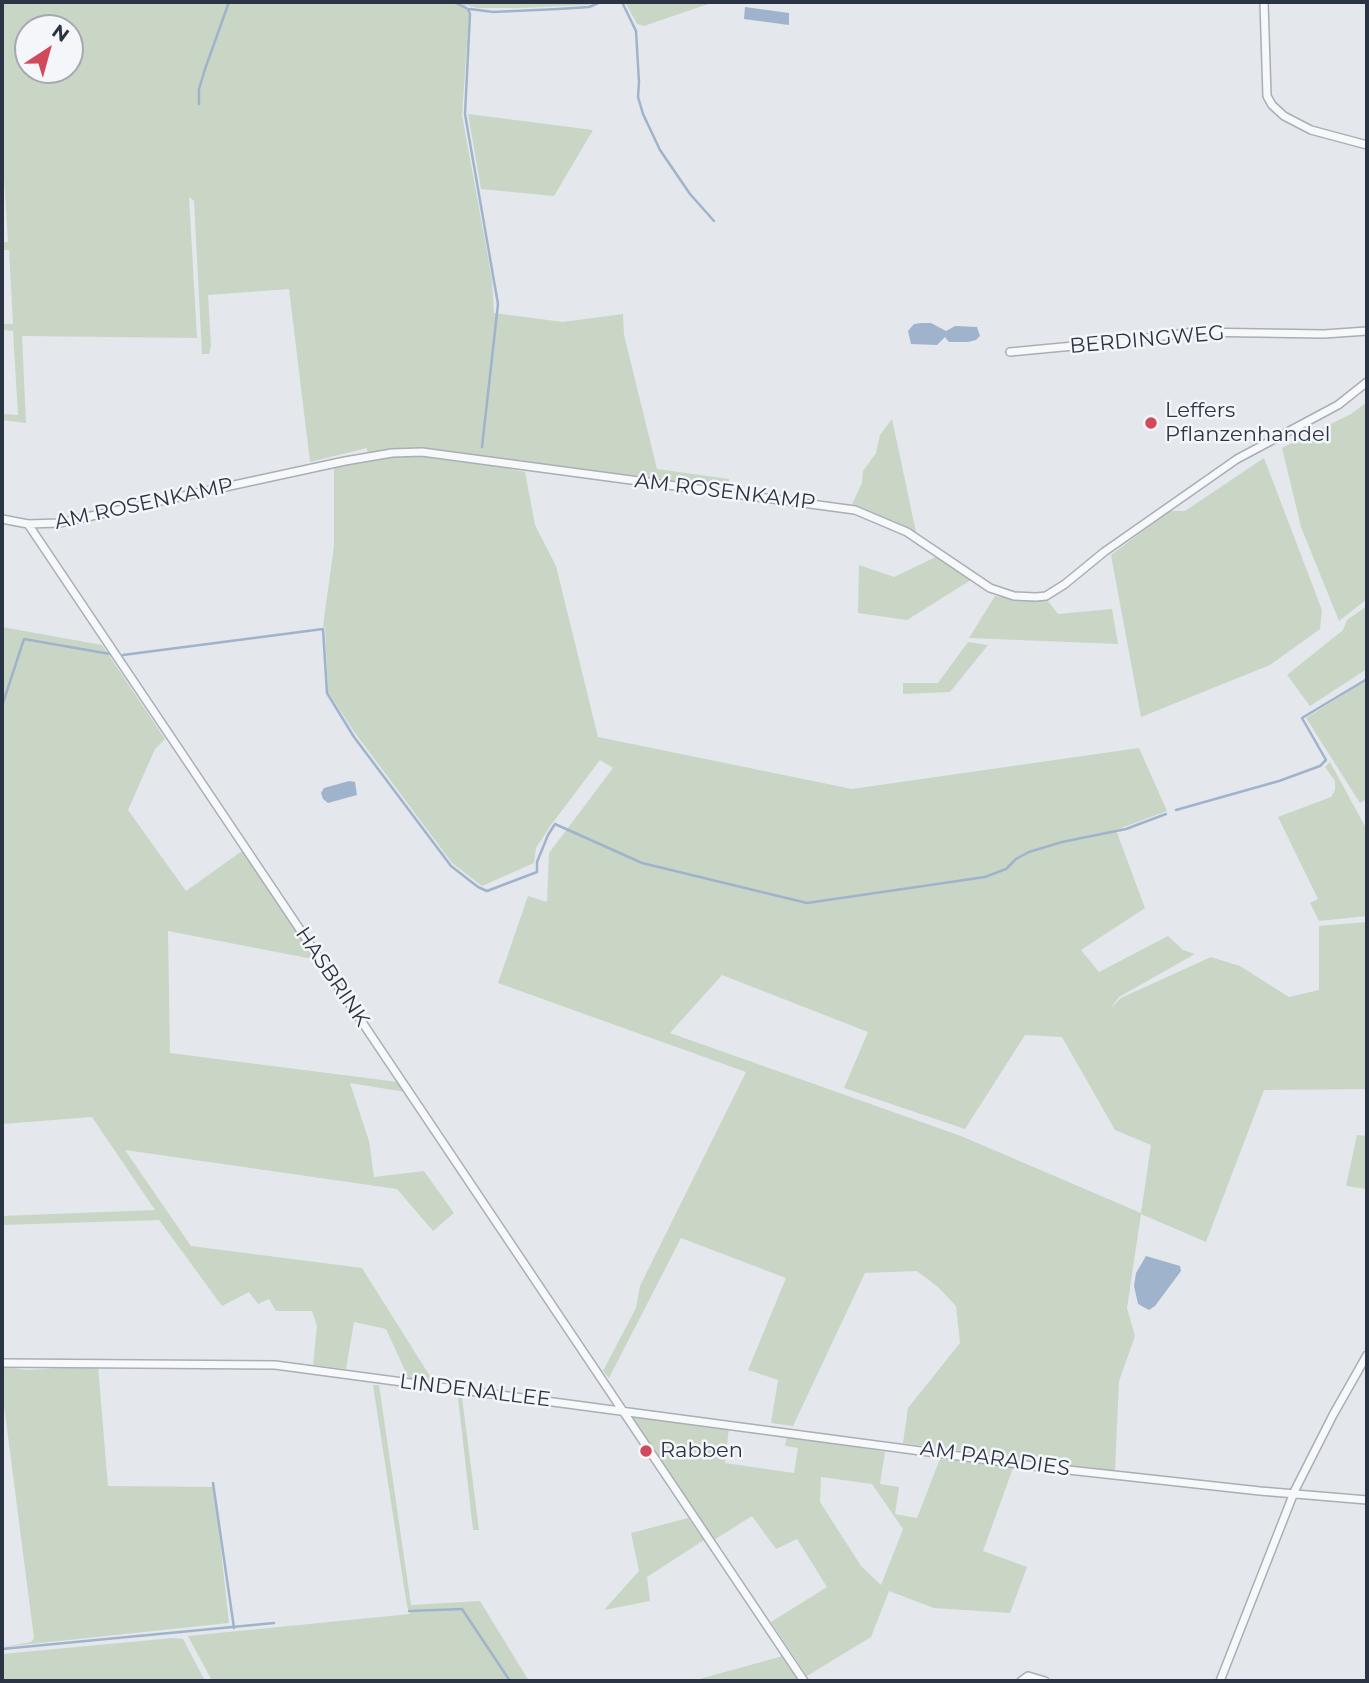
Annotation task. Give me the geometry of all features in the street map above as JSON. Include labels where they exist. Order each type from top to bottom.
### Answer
[{"type":"street","points":[[1264,2],[1267,96],[1272,105],[1284,116],[1311,131],[1367,145]]},
{"type":"street","name":"BERDINGWEG","points":[[1010,352],[1194,332],[1324,334],[1367,331]]},
{"type":"street","name":"AM ROSENKAMP","points":[[2,519],[46,525],[357,459],[392,453],[422,452],[855,510],[906,532],[990,589],[1014,596],[1046,596],[1237,459],[1338,405],[1367,382]]},
{"type":"street","name":"HASBRINK","points":[[28,524],[623,1410]]},
{"type":"street","points":[[40,543],[46,525]]},
{"type":"street","points":[[1220,1681],[1293,1494],[1367,1355]]},
{"type":"street","name":"LINDENALLEE","points":[[2,1363],[275,1364],[623,1410]]},
{"type":"street","points":[[623,1410],[804,1681]]},
{"type":"street","name":"AM PARADIES","points":[[623,1410],[1050,1468],[1367,1500]]},
{"type":"street","points":[[1021,1681],[1028,1676],[1045,1681]]},
{"type":"green space","points":[[2,2],[594,2],[589,5],[519,8],[477,8],[466,5],[469,15],[462,115],[492,279],[494,313],[563,322],[623,314],[624,335],[657,469],[729,479],[729,488],[471,456],[468,460],[525,472],[535,525],[556,566],[598,737],[852,789],[1139,748],[1167,811],[1116,830],[1145,908],[1081,950],[1099,972],[1168,936],[1183,950],[1195,954],[1119,997],[1110,1009],[1121,998],[1211,957],[1240,966],[1289,997],[1319,990],[1319,926],[1367,922],[1367,1089],[1264,1090],[1206,1242],[1141,1214],[1127,1308],[1135,1336],[1119,1381],[1115,1471],[903,1443],[908,1408],[960,1343],[956,1306],[938,1287],[917,1271],[865,1273],[793,1426],[771,1423],[778,1380],[748,1370],[786,1278],[681,1238],[609,1378],[603,1371],[636,1308],[640,1286],[746,1072],[498,983],[528,896],[547,902],[549,853],[613,768],[600,760],[536,848],[534,863],[482,886],[452,863],[355,733],[328,692],[323,626],[334,546],[334,467],[368,459],[367,448],[310,462],[289,289],[208,295],[211,346],[209,354],[202,354],[194,201],[189,197],[197,338],[22,336],[26,423],[2,420],[2,414],[18,415],[13,331],[2,330],[2,324],[13,324],[9,250],[2,250],[2,242],[8,242],[2,145]],"holes":[[[722,975],[868,1032],[844,1088],[965,1129],[1025,1035],[1062,1037],[1115,1130],[1151,1145],[1141,1213],[961,1136],[670,1033]]]},
{"type":"green space","points":[[625,2],[714,2],[644,26],[637,24]]},
{"type":"green space","points":[[468,114],[593,130],[554,196],[481,189]]},
{"type":"green space","points":[[1367,402],[1367,599],[1339,621],[1301,527],[1282,448],[1351,414]]},
{"type":"green space","points":[[892,419],[916,532],[852,504],[862,483],[863,471],[876,453],[880,435]]},
{"type":"green space","points":[[1264,458],[1322,610],[1320,629],[1270,665],[1141,717],[1111,555],[1169,511],[1185,511]]},
{"type":"green space","points":[[938,556],[971,580],[907,620],[858,613],[859,565],[894,577]]},
{"type":"green space","points":[[995,596],[1047,600],[1058,614],[1112,609],[1118,644],[969,638]]},
{"type":"green space","points":[[1367,606],[1367,669],[1310,706],[1287,675],[1343,630],[1347,620]]},
{"type":"green space","points":[[2,627],[102,645],[165,739],[155,749],[128,810],[186,891],[242,851],[318,960],[168,931],[170,1053],[398,1082],[405,1092],[350,1083],[369,1141],[374,1177],[424,1171],[454,1213],[433,1231],[397,1189],[125,1150],[191,1246],[362,1268],[433,1381],[409,1379],[386,1329],[354,1322],[346,1369],[313,1365],[317,1326],[312,1311],[276,1311],[269,1299],[258,1304],[249,1292],[222,1306],[159,1220],[2,1225],[2,1216],[155,1210],[92,1117],[2,1124]]},
{"type":"green space","points":[[968,642],[988,645],[950,692],[903,694],[903,683],[938,683]]},
{"type":"green space","points":[[1367,680],[1367,799],[1360,803],[1306,718]]},
{"type":"green space","points":[[1330,762],[1367,830],[1367,916],[1319,921],[1310,903],[1318,899],[1278,817],[1331,797],[1335,790],[1335,781],[1325,767]]},
{"type":"green space","points":[[1357,1135],[1367,1136],[1367,1189],[1346,1186]]},
{"type":"green space","points":[[2,1366],[26,1370],[98,1366],[108,1486],[214,1487],[229,1623],[2,1647],[31,1642],[34,1638],[2,1390]]},
{"type":"green space","points":[[373,1385],[379,1385],[411,1605],[480,1601],[529,1681],[212,1681],[188,1636],[410,1614]]},
{"type":"green space","points":[[462,1397],[479,1530],[473,1530],[458,1398]]},
{"type":"green space","points":[[630,1414],[729,1427],[725,1463],[794,1473],[798,1448],[785,1446],[787,1435],[885,1452],[880,1484],[899,1487],[895,1514],[917,1518],[940,1459],[1013,1468],[983,1551],[1027,1567],[1010,1613],[934,1608],[889,1591],[871,1637],[807,1676],[771,1622],[827,1587],[797,1539],[776,1549],[752,1516],[714,1540]],"holes":[[[821,1477],[872,1484],[903,1529],[881,1585],[861,1566],[820,1502]]]},
{"type":"green space","points":[[688,1518],[704,1540],[647,1577],[650,1601],[604,1610],[639,1571],[631,1533]]},
{"type":"green space","points":[[183,1639],[205,1681],[2,1681],[2,1654]]},
{"type":"green space","points":[[783,1656],[801,1681],[692,1681]]},
{"type":"water","points":[[745,7],[789,13],[789,25],[744,19]]},
{"type":"water","points":[[931,323],[946,331],[955,326],[977,327],[980,336],[968,342],[949,342],[945,337],[937,345],[911,344],[908,331],[914,324]]},
{"type":"water","points":[[349,781],[355,782],[357,795],[328,803],[323,799],[321,793],[324,788]]},
{"type":"water","points":[[1146,1256],[1180,1266],[1181,1271],[1155,1306],[1149,1310],[1138,1304],[1134,1286],[1136,1273]]},
{"type":"waterway","points":[[199,104],[199,89],[229,2]]},
{"type":"waterway","points":[[454,2],[468,9],[470,14],[465,114],[498,304],[482,447]]},
{"type":"waterway","points":[[470,9],[493,12],[558,9],[589,7],[601,2]]},
{"type":"waterway","points":[[622,2],[636,31],[638,97],[643,114],[660,150],[690,194],[714,221]]},
{"type":"waterway","points":[[123,655],[323,629],[327,693],[354,737],[451,866],[487,891],[537,872],[537,862],[555,824],[642,863],[807,903],[985,877],[1006,869],[1029,852],[1062,842],[1126,829],[1166,814]]},
{"type":"waterway","points":[[2,706],[24,639],[110,654]]},
{"type":"waterway","points":[[1176,810],[1279,781],[1320,766],[1326,760],[1302,718],[1367,679]]},
{"type":"waterway","points":[[213,1483],[234,1628]]},
{"type":"waterway","points":[[409,1611],[462,1609],[510,1681]]},
{"type":"waterway","points":[[2,1649],[274,1623]]},
{"type":"place","name":"Leffers Pflanzenhandel","points":[[1151,423]]},
{"type":"place","name":"Rabben","points":[[646,1451]]}]
